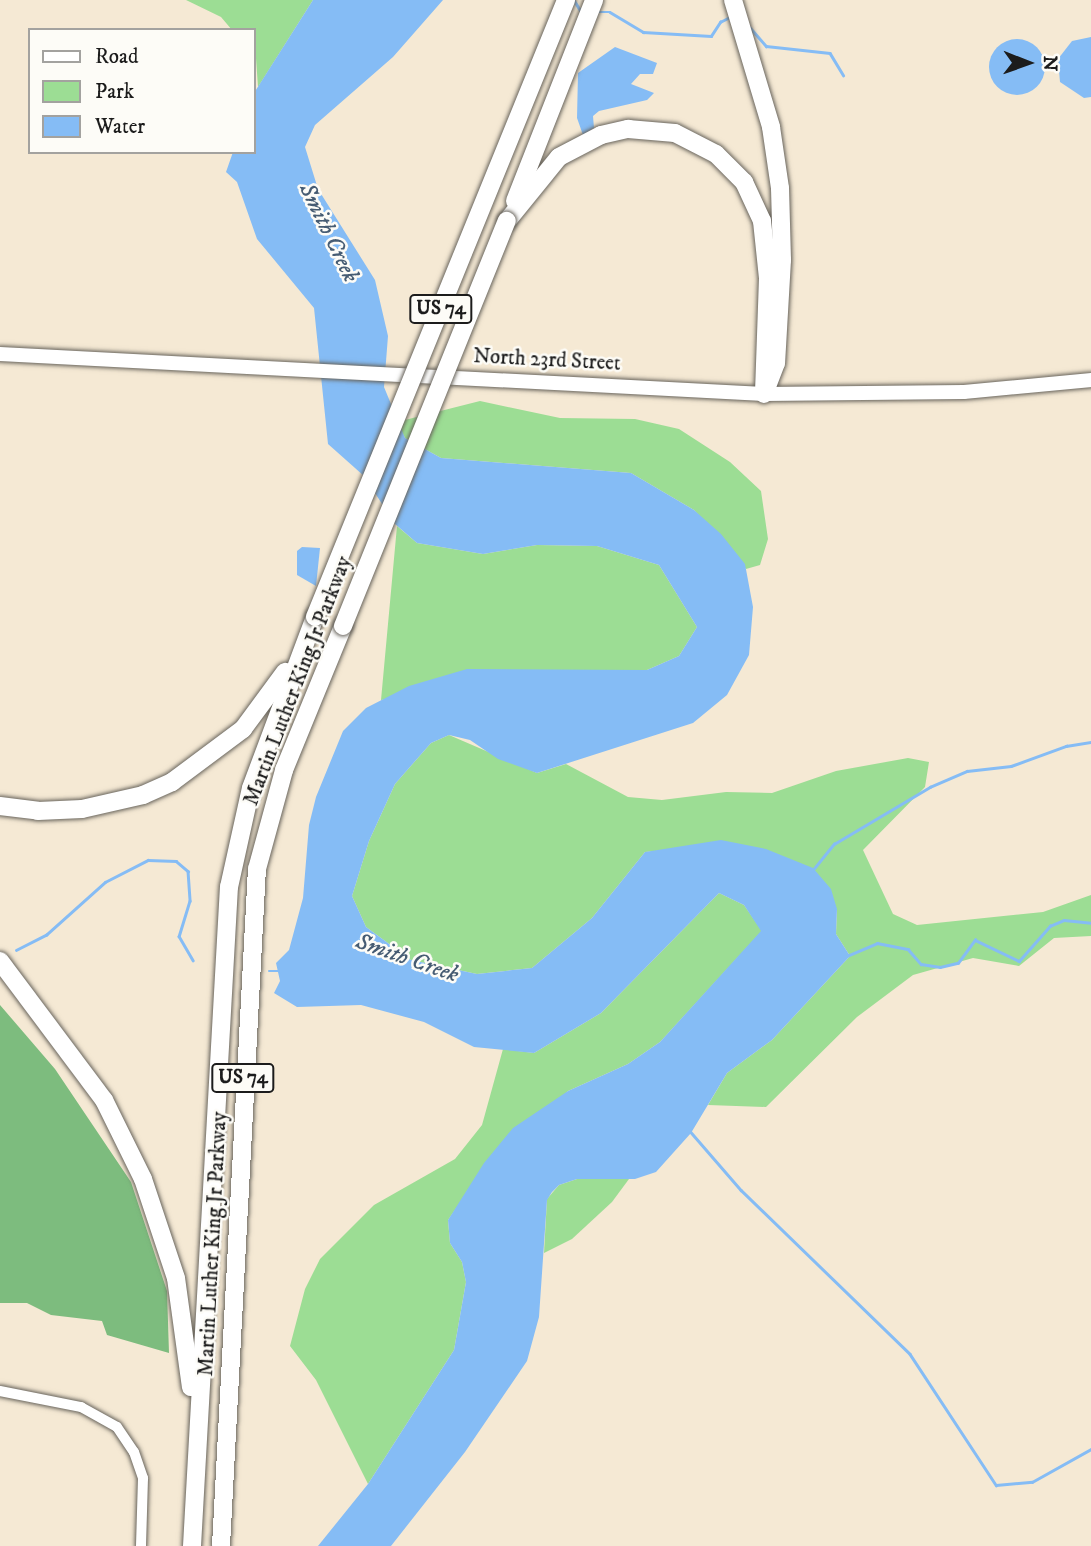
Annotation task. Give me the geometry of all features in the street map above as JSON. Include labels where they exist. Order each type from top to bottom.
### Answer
[{"type":"highway","name":"Martin Luther King Jr Parkway","points":[[192,1546],[229,887],[251,788],[315,617],[566,0]]},
{"type":"highway","name":"Martin Luther King Jr Parkway","points":[[221,1546],[257,869],[284,770],[594,0]]},
{"type":"highway","points":[[733,0],[771,127],[782,212],[776,363],[764,394]]},
{"type":"highway","points":[[507,221],[559,157],[601,135],[654,130],[686,138],[716,154],[744,182],[762,221],[768,278],[764,394]]},
{"type":"highway","points":[[0,806],[38,811],[82,809],[143,795],[172,782],[243,729],[277,686],[315,617]]},
{"type":"highway","points":[[0,961],[104,1100],[148,1190],[183,1314],[196,1455]]},
{"type":"main road","name":"North 23rd Street","points":[[0,354],[764,394],[964,392],[1091,380]]},
{"type":"street","points":[[0,1391],[81,1407],[117,1427],[134,1452],[143,1478],[141,1546]]},
{"type":"green space","points":[[186,0],[313,0],[258,87],[256,28],[230,28],[221,17]]},
{"type":"green space","points":[[480,401],[560,418],[635,419],[679,429],[730,462],[761,491],[768,539],[760,565],[746,569],[694,510],[631,473],[441,458],[405,438],[397,422]]},
{"type":"green space","points":[[397,526],[417,543],[483,554],[537,545],[597,546],[659,565],[697,627],[679,656],[647,670],[565,673],[381,700]]},
{"type":"green space","points":[[449,735],[537,773],[566,764],[628,797],[662,800],[726,792],[772,793],[836,771],[908,758],[929,762],[925,787],[863,850],[893,914],[917,925],[1043,912],[1091,895],[1091,936],[1054,938],[1019,966],[973,958],[913,975],[857,1017],[766,1107],[708,1105],[727,1073],[772,1040],[850,956],[836,934],[837,909],[678,849],[645,852],[592,918],[532,968],[477,974],[411,960],[366,927],[352,896],[369,841],[395,784],[431,743]]},
{"type":"green space","points":[[719,893],[744,905],[762,931],[660,1042],[628,1064],[568,1091],[466,1194],[448,1220],[450,1243],[462,1262],[466,1282],[454,1350],[368,1484],[316,1380],[290,1346],[305,1289],[320,1259],[374,1205],[455,1159],[482,1125],[503,1049],[534,1053],[601,1013]]},
{"type":"green space","points":[[0,1005],[55,1069],[131,1182],[167,1291],[169,1353],[107,1335],[102,1321],[51,1315],[27,1303],[0,1303]]},
{"type":"green space","points":[[577,1179],[629,1179],[612,1202],[572,1239],[544,1253],[547,1199],[559,1185]]},
{"type":"water","name":"Smith Creek","points":[[313,0],[443,0],[393,57],[315,125],[305,147],[318,189],[375,280],[388,336],[384,387],[405,438],[441,458],[631,473],[694,510],[721,534],[745,564],[753,607],[749,655],[727,695],[693,723],[537,773],[498,759],[470,740],[449,735],[431,743],[395,784],[369,841],[352,896],[366,927],[411,960],[477,974],[532,968],[592,918],[645,852],[721,840],[766,849],[813,868],[831,889],[837,909],[836,934],[850,956],[772,1040],[727,1073],[691,1133],[656,1172],[635,1179],[577,1179],[559,1185],[552,1192],[547,1200],[539,1317],[527,1361],[465,1452],[391,1546],[318,1546],[368,1484],[454,1350],[466,1282],[462,1262],[450,1243],[448,1220],[484,1163],[513,1128],[568,1091],[628,1064],[660,1042],[761,931],[744,905],[719,893],[601,1013],[534,1053],[474,1047],[424,1022],[361,1005],[297,1007],[274,993],[280,981],[276,963],[289,950],[303,898],[309,825],[316,797],[343,731],[366,708],[409,686],[467,669],[647,670],[679,656],[697,627],[659,565],[597,546],[537,545],[483,554],[417,543],[395,524],[364,476],[328,444],[314,308],[257,239],[237,182],[226,172],[232,154],[256,154],[256,90]]},
{"type":"water","points":[[1091,37],[1091,97],[1084,98],[1060,82],[1058,59],[1072,41]]},
{"type":"water","points":[[1011,39],[1023,39],[1033,43],[1041,51],[1045,67],[1041,83],[1033,91],[1023,95],[1011,95],[1001,91],[993,83],[989,73],[989,61],[993,51],[1001,43]]},
{"type":"water","points":[[615,47],[657,63],[653,74],[640,74],[631,84],[654,93],[647,100],[599,111],[593,116],[594,128],[583,135],[577,118],[578,73]]},
{"type":"water","points":[[302,547],[320,548],[316,586],[297,575],[297,551]]},
{"type":"waterway","points":[[574,0],[581,11]]},
{"type":"waterway","points":[[597,12],[610,12],[643,32],[711,36],[720,22],[730,17]]},
{"type":"waterway","points":[[748,25],[766,46],[830,53],[843,75]]},
{"type":"waterway","points":[[812,871],[834,844],[930,787],[967,771],[1011,766],[1066,746],[1091,742]]},
{"type":"waterway","points":[[16,950],[46,935],[105,882],[148,860],[176,861],[188,871],[190,901],[179,936],[193,960]]},
{"type":"waterway","points":[[847,956],[877,943],[908,949],[921,964],[940,967],[958,963],[975,940],[1019,961],[1050,926],[1064,920],[1091,923]]},
{"type":"waterway","points":[[269,971],[279,971]]},
{"type":"waterway","points":[[690,1131],[741,1190],[910,1354],[996,1485],[1032,1482],[1091,1449]]}]
